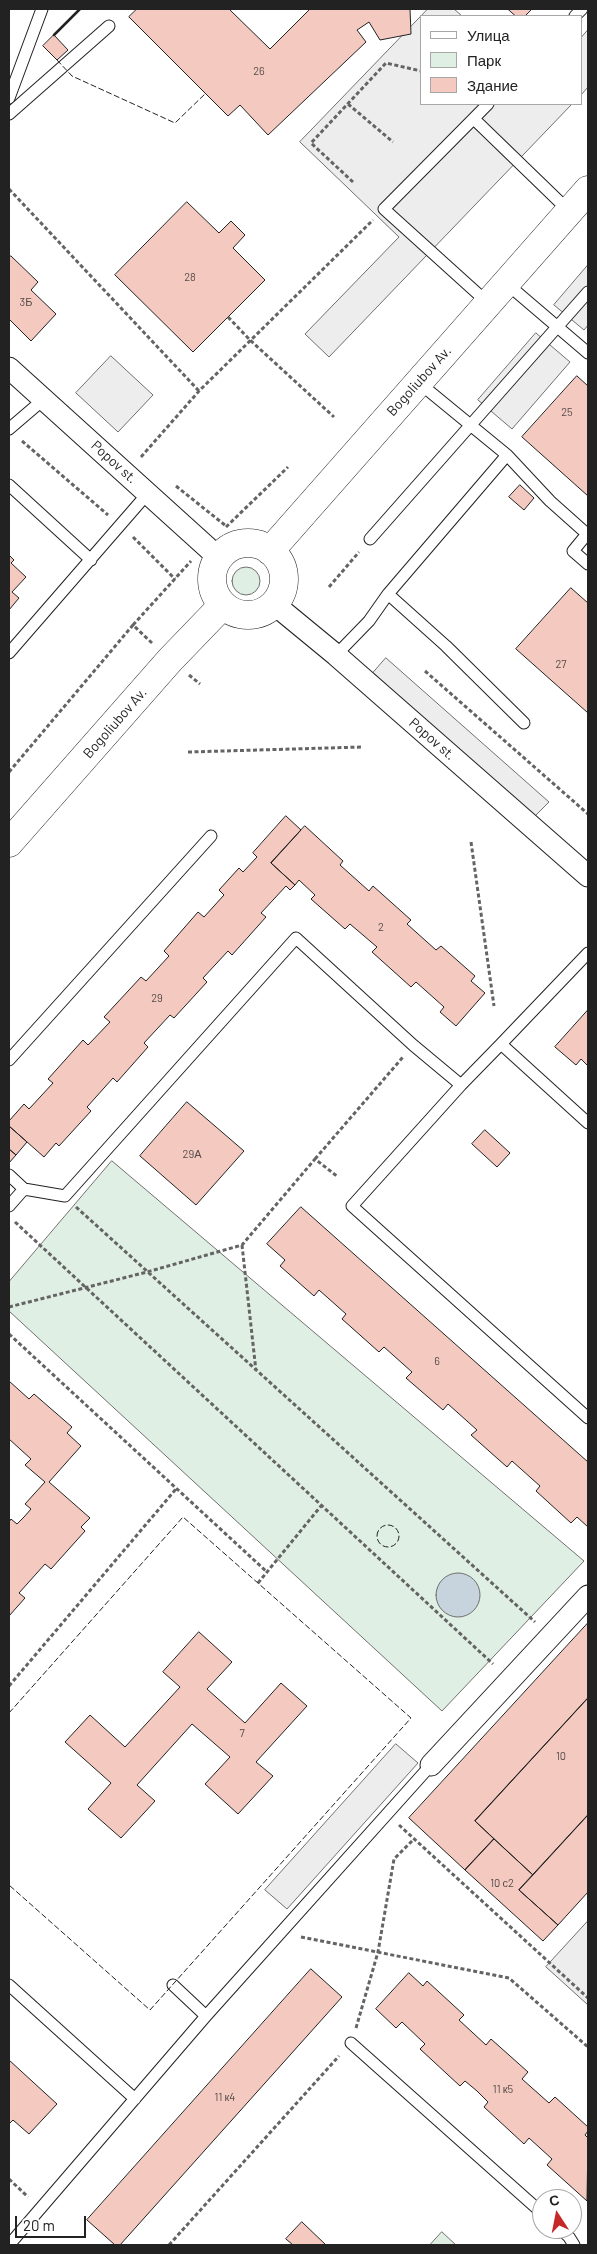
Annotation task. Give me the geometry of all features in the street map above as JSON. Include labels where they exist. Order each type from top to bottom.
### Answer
[{"type":"main road","name":"Bogoliubov Av.","points":[[270,551],[506,283],[582,201]]},
{"type":"main road","points":[[243,543],[257,544],[270,551],[280,562],[284,576],[282,591],[274,604],[263,612],[249,615],[235,613],[223,605],[216,595],[212,582],[213,570],[219,558],[230,548],[243,543]]},
{"type":"main road","name":"Bogoliubov Av.","points":[[9,843],[170,660],[223,605]]},
{"type":"street","name":"Popov st.","points":[[9,368],[219,558]]},
{"type":"street","name":"Popov st.","points":[[274,604],[586,869]]},
{"type":"street","points":[[431,1766],[588,1596]]},
{"type":"lane","points":[[9,98],[42,9]]},
{"type":"lane","points":[[9,114],[108,26]]},
{"type":"lane","points":[[487,105],[384,209],[488,304]]},
{"type":"lane","points":[[474,119],[582,201]]},
{"type":"lane","points":[[506,283],[588,354]]},
{"type":"lane","points":[[370,539],[588,292]]},
{"type":"lane","points":[[418,382],[507,456],[550,501],[587,534],[573,551],[588,564]]},
{"type":"lane","points":[[12,433],[44,399]]},
{"type":"lane","points":[[336,655],[369,621],[388,594],[507,456]]},
{"type":"lane","points":[[9,485],[91,560]]},
{"type":"lane","points":[[9,653],[148,493]]},
{"type":"lane","points":[[388,594],[446,646],[524,723]]},
{"type":"lane","points":[[9,1060],[212,836]]},
{"type":"lane","points":[[9,1175],[24,1189],[65,1196],[296,938],[413,1045],[461,1085]]},
{"type":"lane","points":[[588,953],[461,1085],[352,1206],[588,1418]]},
{"type":"lane","points":[[501,1044],[588,1123]]},
{"type":"lane","points":[[9,1206],[24,1189]]},
{"type":"lane","points":[[9,2245],[206,2016],[431,1766]]},
{"type":"lane","points":[[9,1985],[135,2099]]},
{"type":"lane","points":[[173,1985],[206,2016]]},
{"type":"lane","points":[[351,2043],[532,2204]]},
{"type":"path","points":[[353,182],[311,143],[386,63],[420,71]]},
{"type":"path","points":[[348,104],[393,142]]},
{"type":"path","points":[[9,190],[200,391]]},
{"type":"path","points":[[148,462],[140,457],[200,391],[384,209]]},
{"type":"path","points":[[228,317],[250,340],[334,417]]},
{"type":"path","points":[[12,433],[121,525],[175,579]]},
{"type":"path","points":[[169,480],[226,526]]},
{"type":"path","points":[[329,587],[370,539]]},
{"type":"path","points":[[9,772],[133,625],[170,660],[200,684]]},
{"type":"path","points":[[425,671],[588,814]]},
{"type":"path","points":[[188,752],[362,747]]},
{"type":"path","points":[[471,842],[494,1006]]},
{"type":"path","points":[[9,1307],[147,1272],[242,1245],[413,1045]]},
{"type":"path","points":[[315,1159],[338,1177]]},
{"type":"path","points":[[65,1196],[256,1372],[551,1636]]},
{"type":"path","points":[[9,1217],[510,1680]]},
{"type":"path","points":[[242,1245],[256,1372]]},
{"type":"path","points":[[9,1334],[267,1572]]},
{"type":"path","points":[[9,1686],[176,1489]]},
{"type":"path","points":[[258,1583],[321,1506]]},
{"type":"path","points":[[387,1815],[588,1998]]},
{"type":"path","points":[[169,2245],[351,2043],[378,1952],[394,1859],[414,1839]]},
{"type":"path","points":[[281,1932],[509,1978],[588,2047]]},
{"type":"path","points":[[9,2179],[40,2208]]},
{"type":"green space","points":[[246,567],[256,571],[260,581],[256,591],[246,595],[236,591],[232,581],[236,571]]},
{"type":"green space","points":[[112,1161],[584,1561],[442,1711],[9,1311],[9,1282]]},
{"type":"green space","points":[[442,2232],[456,2245],[430,2245]]},
{"type":"shaded area","points":[[428,9],[454,9],[461,15],[422,15]]},
{"type":"shaded area","points":[[420,17],[420,105],[571,105],[329,357],[305,334],[399,237],[300,142]]},
{"type":"shaded area","points":[[588,30],[588,87],[582,94],[582,37]]},
{"type":"shaded area","points":[[588,265],[588,325],[584,330],[554,305]]},
{"type":"shaded area","points":[[536,333],[570,362],[512,429],[478,400]]},
{"type":"shaded area","points":[[111,356],[153,395],[118,432],[76,393]]},
{"type":"shaded area","points":[[386,658],[549,802],[535,816],[373,673]]},
{"type":"shaded area","points":[[458,1573],[470,1577],[476,1583],[480,1595],[476,1607],[470,1613],[458,1617],[446,1613],[440,1607],[436,1595],[440,1583],[446,1577]]},
{"type":"shaded area","points":[[396,1744],[418,1763],[287,1909],[265,1890]]},
{"type":"shaded area","points":[[588,1921],[588,2005],[546,1967]]},
{"type":"building","points":[[137,9],[229,9],[270,49],[310,9],[410,9],[411,34],[380,40],[369,22],[357,30],[366,42],[268,135],[240,105],[228,116],[129,17]]},
{"type":"building","points":[[508,9],[532,9],[526,15],[515,15]]},
{"type":"building","points":[[54,35],[68,50],[57,60],[43,46]]},
{"type":"building","points":[[187,202],[219,233],[231,221],[245,235],[233,248],[265,280],[193,352],[115,275]]},
{"type":"building","points":[[11,256],[38,282],[31,290],[56,314],[31,341],[9,319],[9,258]]},
{"type":"building","points":[[577,376],[588,386],[588,496],[522,437]]},
{"type":"building","points":[[520,485],[534,498],[524,510],[509,497]]},
{"type":"building","points":[[9,555],[14,560],[11,563],[26,577],[12,592],[19,598],[9,610]]},
{"type":"building","points":[[571,588],[588,603],[588,713],[516,649]]},
{"type":"building","points":[[286,816],[301,830],[271,863],[295,885],[290,890],[286,886],[261,913],[266,917],[232,955],[228,951],[203,978],[207,982],[174,1018],[170,1015],[144,1043],[148,1047],[117,1082],[113,1078],[87,1107],[91,1111],[59,1146],[56,1143],[44,1157],[9,1126],[9,1121],[24,1104],[29,1109],[53,1083],[48,1079],[83,1040],[88,1045],[110,1022],[104,1017],[141,977],[146,981],[169,956],[164,951],[198,912],[204,917],[224,895],[219,890],[239,868],[243,872],[257,857],[253,853]]},
{"type":"building","points":[[305,826],[343,861],[340,865],[369,891],[373,886],[411,920],[407,924],[436,950],[441,946],[475,976],[471,981],[485,993],[456,1026],[440,1012],[444,1007],[416,982],[411,987],[372,952],[377,947],[350,924],[345,929],[311,899],[315,895],[299,880],[295,885],[271,863]]},
{"type":"building","points":[[588,1010],[588,1066],[581,1059],[576,1065],[555,1047]]},
{"type":"building","points":[[187,1102],[244,1151],[196,1205],[140,1156]]},
{"type":"building","points":[[9,1126],[27,1142],[16,1155],[9,1149]]},
{"type":"building","points":[[485,1130],[510,1153],[497,1167],[472,1144]]},
{"type":"building","points":[[9,1149],[16,1155],[9,1163]]},
{"type":"building","points":[[301,1207],[588,1462],[588,1527],[577,1517],[571,1523],[536,1491],[540,1486],[512,1461],[507,1467],[471,1435],[477,1430],[448,1404],[443,1410],[406,1378],[412,1372],[384,1347],[379,1352],[342,1319],[346,1314],[319,1290],[314,1296],[280,1266],[285,1260],[267,1244]]},
{"type":"building","points":[[9,1381],[29,1399],[34,1394],[72,1427],[67,1433],[81,1446],[49,1482],[90,1518],[81,1527],[85,1531],[51,1569],[45,1564],[19,1593],[25,1598],[9,1616],[9,1522],[11,1519],[17,1524],[24,1517],[31,1509],[25,1504],[45,1482],[25,1465],[31,1459],[9,1439]]},
{"type":"building","points":[[588,1623],[588,1698],[475,1821],[494,1839],[465,1870],[409,1818]]},
{"type":"building","points":[[199,1632],[232,1662],[207,1689],[245,1723],[281,1683],[307,1706],[256,1762],[273,1776],[238,1814],[205,1784],[230,1757],[192,1724],[137,1785],[155,1801],[121,1838],[88,1809],[111,1783],[65,1742],[90,1715],[125,1747],[180,1687],[163,1672]]},
{"type":"building","points":[[588,1698],[588,1815],[533,1875],[475,1821]]},
{"type":"building","points":[[588,1815],[588,1892],[558,1925],[519,1890]]},
{"type":"building","points":[[494,1839],[533,1875],[519,1890],[558,1925],[543,1941],[465,1870]]},
{"type":"building","points":[[311,1969],[342,1997],[120,2245],[115,2245],[87,2220]]},
{"type":"building","points":[[409,1973],[423,1986],[427,1981],[464,2015],[459,2020],[486,2045],[491,2039],[528,2072],[522,2079],[549,2103],[555,2097],[588,2127],[585,2135],[588,2138],[587,2201],[582,2196],[582,2189],[574,2189],[547,2165],[552,2159],[529,2138],[524,2144],[484,2107],[488,2102],[477,2091],[465,2081],[460,2086],[420,2049],[425,2044],[402,2022],[396,2028],[376,2009]]},
{"type":"building","points":[[9,2060],[57,2104],[29,2134],[13,2120],[9,2124]]},
{"type":"building","points":[[302,2222],[326,2245],[293,2245],[286,2239]]},
{"type":"fence","points":[[57,60],[72,76],[175,123],[206,93]]},
{"type":"fence","points":[[9,1713],[183,1517],[411,1718],[150,2010],[9,1885]]},
{"type":"fence","points":[[388,1525],[396,1528],[399,1536],[396,1544],[388,1547],[380,1544],[377,1536],[380,1528],[388,1525]]},
{"type":"wall","points":[[54,35],[80,9]]}]
